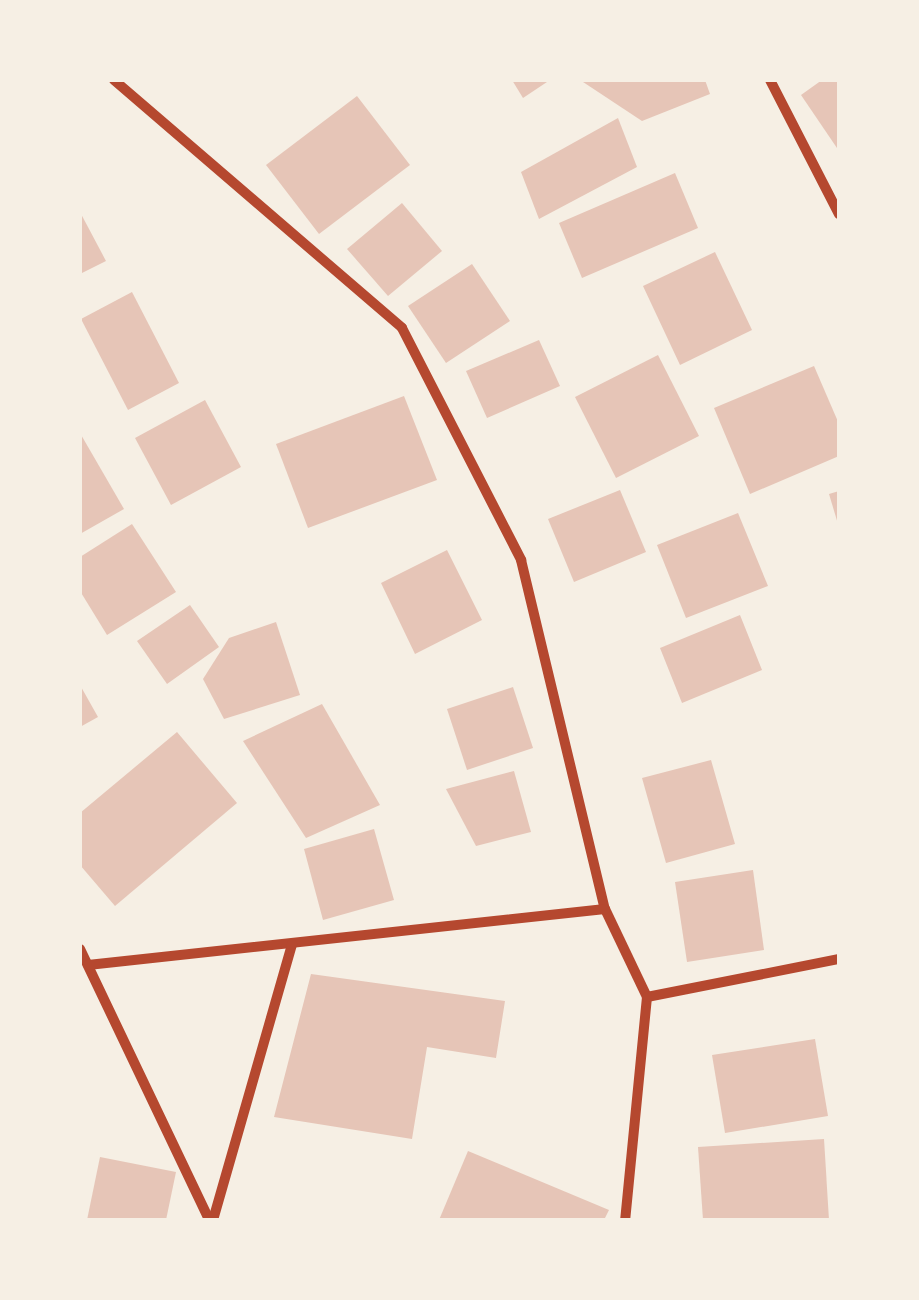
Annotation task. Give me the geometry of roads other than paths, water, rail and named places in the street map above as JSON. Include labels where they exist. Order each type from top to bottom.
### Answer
[{"type":"street","points":[[114,80],[402,328],[521,560],[605,909],[646,997],[625,1220]]},
{"type":"street","points":[[770,80],[839,214]]},
{"type":"street","points":[[88,965],[605,909]]},
{"type":"street","points":[[211,1220],[292,944]]},
{"type":"street","points":[[80,950],[211,1220]]},
{"type":"street","points":[[646,997],[839,959]]}]
